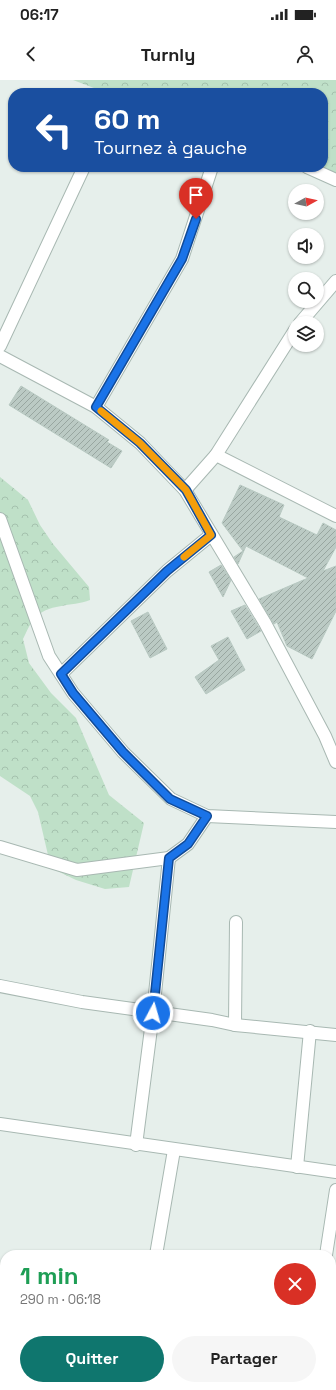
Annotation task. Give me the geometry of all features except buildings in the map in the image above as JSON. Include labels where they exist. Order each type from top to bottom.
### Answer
[{"type":"street","points":[[0,346],[82,172]]},
{"type":"street","points":[[96,407],[182,259],[210,172]]},
{"type":"street","points":[[318,172],[336,180]]},
{"type":"street","points":[[306,316],[336,281]]},
{"type":"street","points":[[186,490],[216,455],[288,341]]},
{"type":"street","points":[[0,356],[96,407],[140,443],[186,490],[211,535],[265,623],[325,736],[336,762]]},
{"type":"street","points":[[216,455],[336,516]]},
{"type":"street","points":[[0,519],[49,656],[73,693],[123,752],[170,799],[207,816],[336,822]]},
{"type":"street","points":[[61,674],[167,571],[211,535]]},
{"type":"street","points":[[0,847],[77,870],[169,858],[188,844],[207,816]]},
{"type":"street","points":[[136,1145],[153,1013],[169,858]]},
{"type":"street","points":[[235,1025],[236,922]]},
{"type":"street","points":[[0,986],[82,1002],[212,1020],[235,1025],[336,1035]]},
{"type":"street","points":[[297,1167],[310,1032]]},
{"type":"street","points":[[0,1124],[136,1145],[336,1172]]},
{"type":"street","points":[[157,1250],[174,1150]]},
{"type":"street","points":[[327,1250],[336,1190]]},
{"type":"green space","points":[[73,80],[336,80],[336,173],[328,170],[328,88],[94,88]]},
{"type":"green space","points":[[0,477],[28,500],[40,525],[53,544],[89,587],[90,600],[53,608],[39,614],[34,619],[23,639],[29,663],[51,693],[76,718],[109,795],[144,823],[129,887],[105,889],[76,880],[51,868],[38,812],[30,796],[0,776]]},
{"type":"slow traffic","points":[[101,411],[140,443],[186,490],[211,535],[184,557]]},
{"type":"route","points":[[153,1013],[169,858],[188,844],[207,816],[170,799],[123,752],[73,693],[61,674],[167,571],[211,535],[186,490],[140,443],[96,407],[174,270],[182,259],[196,219]]}]
